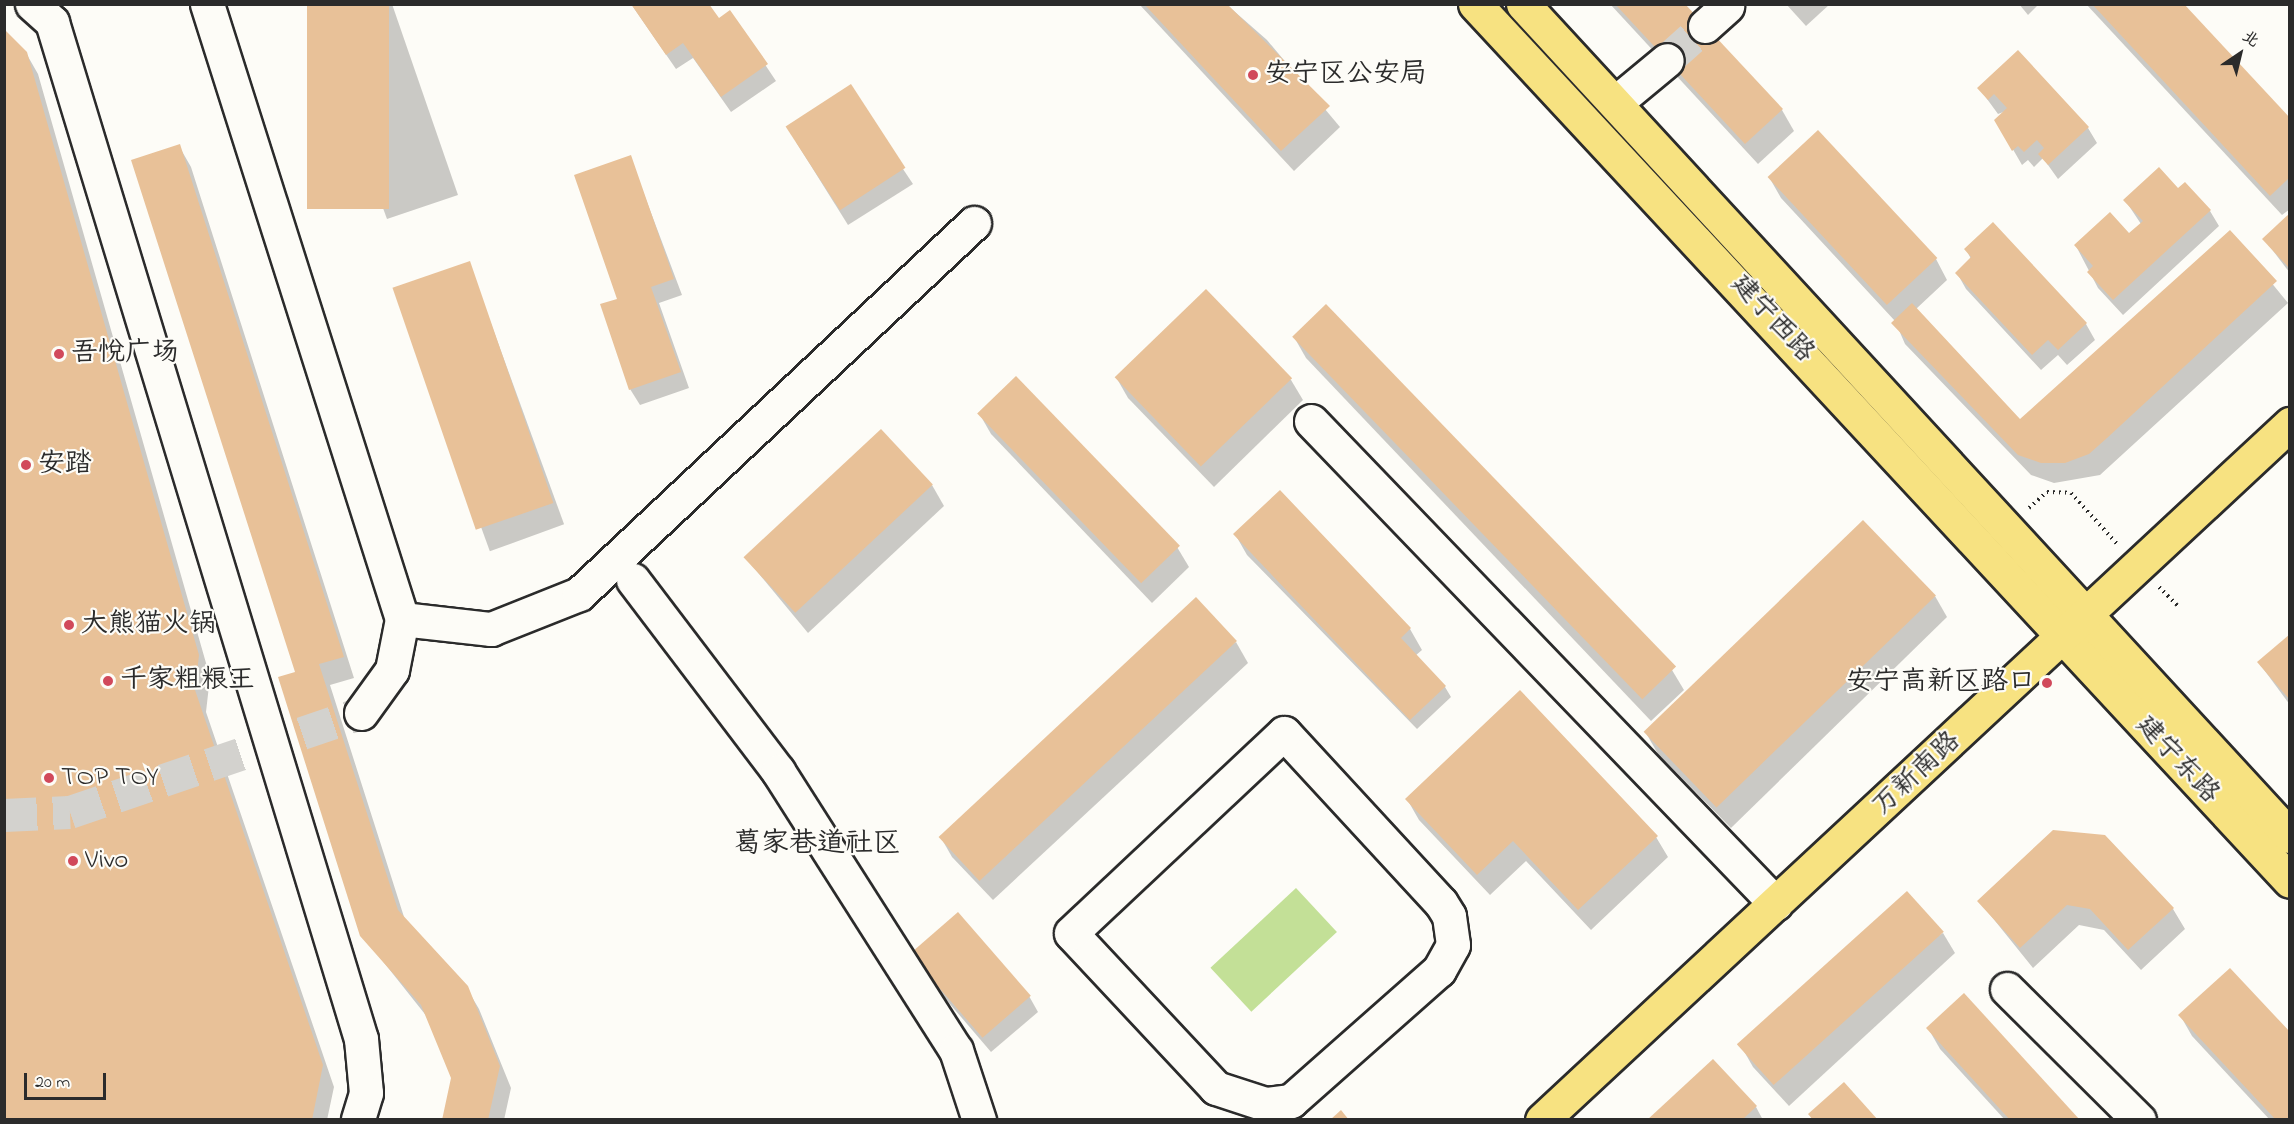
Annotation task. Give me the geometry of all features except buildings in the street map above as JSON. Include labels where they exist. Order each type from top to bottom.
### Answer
[{"type":"main road","name":"建宁西路","points":[[1474,4],[2075,628]]},
{"type":"main road","name":"建宁西路","points":[[1523,4],[2007,528],[2075,628]]},
{"type":"main road","name":"万新南路","points":[[1542,1119],[2075,628],[2289,424]]},
{"type":"main road","name":"建宁东路","points":[[2075,628],[2289,836]]},
{"type":"main road","name":"建宁东路","points":[[2075,628],[2289,881]]},
{"type":"street","points":[[32,4],[52,22],[361,1040],[366,1093],[358,1119]]},
{"type":"street","points":[[207,4],[402,619],[392,670],[362,713]]},
{"type":"street","points":[[1616,103],[1667,60]]},
{"type":"street","points":[[402,619],[490,629],[579,594],[974,223]]},
{"type":"street","points":[[1311,421],[1776,904]]},
{"type":"street","points":[[633,580],[778,771],[956,1050],[979,1119]]},
{"type":"street","points":[[1284,733],[1441,903],[1453,930],[1450,952],[1439,970],[1291,1101],[1265,1104],[1216,1088],[1071,933],[1284,733]]},
{"type":"street","points":[[2007,989],[2139,1119]]},
{"type":"path","points":[[2007,528],[2047,492],[2071,493],[2178,606]]},
{"type":"green space","points":[[1296,888],[1337,932],[1251,1012],[1210,968]]},
{"type":"tunnel","points":[[1667,60],[1705,26]]},
{"type":"tunnel","points":[[4,815],[70,812],[361,713]]},
{"type":"place","name":"安宁区公安局","points":[[1253,75]]},
{"type":"place","name":"吾悦广场","points":[[59,354]]},
{"type":"place","name":"安踏","points":[[26,465]]},
{"type":"place","name":"大熊猫火锅","points":[[69,625]]},
{"type":"place","name":"千家粗粮王","points":[[108,681]]},
{"type":"place","name":"安宁高新区路口","points":[[2047,683]]},
{"type":"place","name":"TOP TOY","points":[[49,778]]},
{"type":"place","name":"Vivo","points":[[73,861]]},
{"type":"district","name":"葛家巷道社区","points":[[817,845]]}]
